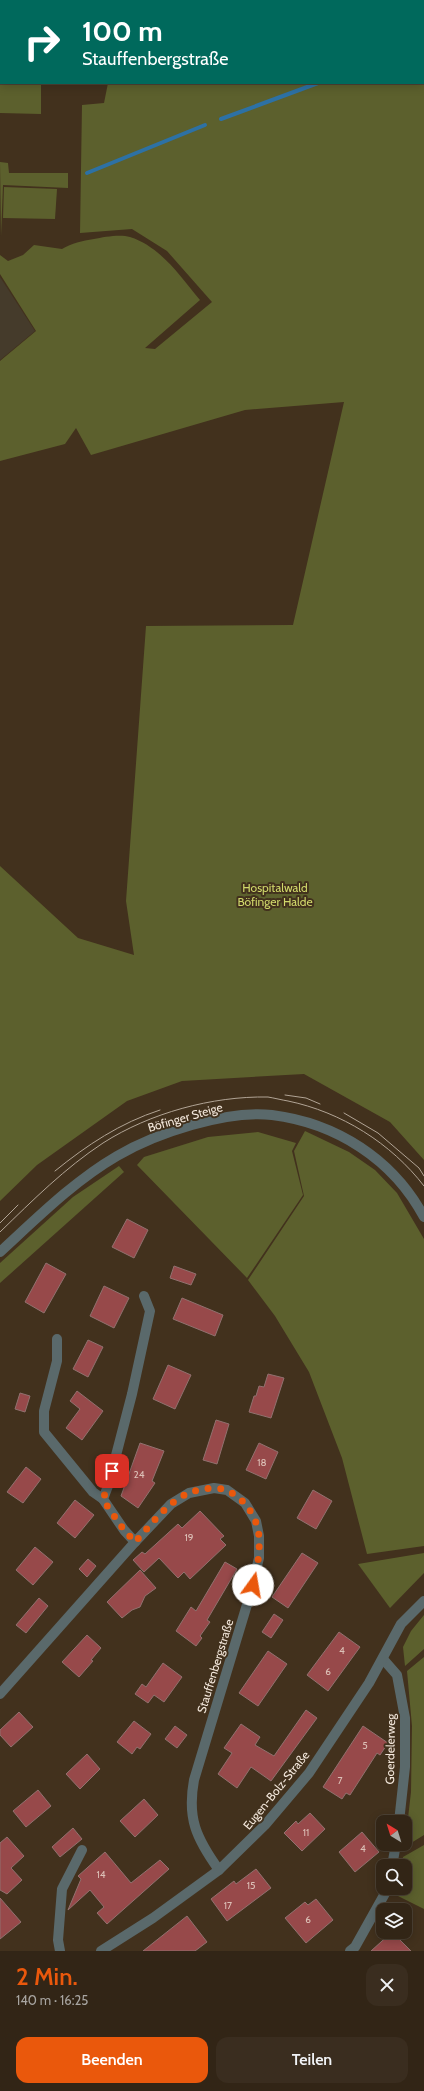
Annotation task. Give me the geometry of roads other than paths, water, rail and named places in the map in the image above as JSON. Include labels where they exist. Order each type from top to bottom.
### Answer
[{"type":"street","name":"Böfinger Steige","points":[[0,1252],[44,1211],[89,1175],[116,1156],[149,1140],[224,1117],[271,1115],[312,1122],[346,1138],[375,1157],[401,1181],[424,1217]]},
{"type":"street","points":[[103,1500],[132,1394],[150,1311],[144,1296]]},
{"type":"street","points":[[57,1339],[57,1361],[44,1411],[44,1432],[94,1492],[103,1500],[124,1530],[135,1542]]},
{"type":"street","name":"Stauffenbergstraße","points":[[0,1694],[135,1542],[171,1504],[189,1493],[214,1488],[226,1490],[245,1504],[256,1521],[259,1536],[259,1558],[250,1598],[194,1780],[190,1798],[192,1823],[202,1847],[219,1870]]},
{"type":"street","name":"Eugen-Bolz-Straße","points":[[101,1951],[153,1918],[219,1870],[265,1825],[309,1773],[369,1684],[401,1624],[424,1601]]},
{"type":"street","name":"Goerdelerweg","points":[[382,1659],[397,1675],[405,1718],[405,1767],[400,1815]]},
{"type":"street","points":[[60,1951],[58,1940],[62,1889],[82,1850]]},
{"type":"street","points":[[350,1951],[355,1947],[384,1895]]},
{"type":"waterway","points":[[221,119],[315,84]]},
{"type":"waterway","points":[[87,173],[205,125]]},
{"type":"tram line","points":[[285,1095],[306,1098],[320,1104]]},
{"type":"tram line","points":[[0,1232],[62,1174],[103,1143],[121,1132],[182,1108],[204,1103],[247,1097],[268,1097],[288,1101],[308,1106],[346,1121],[380,1143],[396,1156],[411,1170],[424,1186]]},
{"type":"tram line","points":[[55,1171],[79,1152],[104,1136],[131,1121],[160,1110]]},
{"type":"tram line","points":[[344,1113],[378,1133],[419,1168],[424,1176]]},
{"type":"tram line","points":[[0,1223],[18,1205]]},
{"type":"park label","name":"Hospitalwald Böfinger Halde","points":[[275,894]]}]
